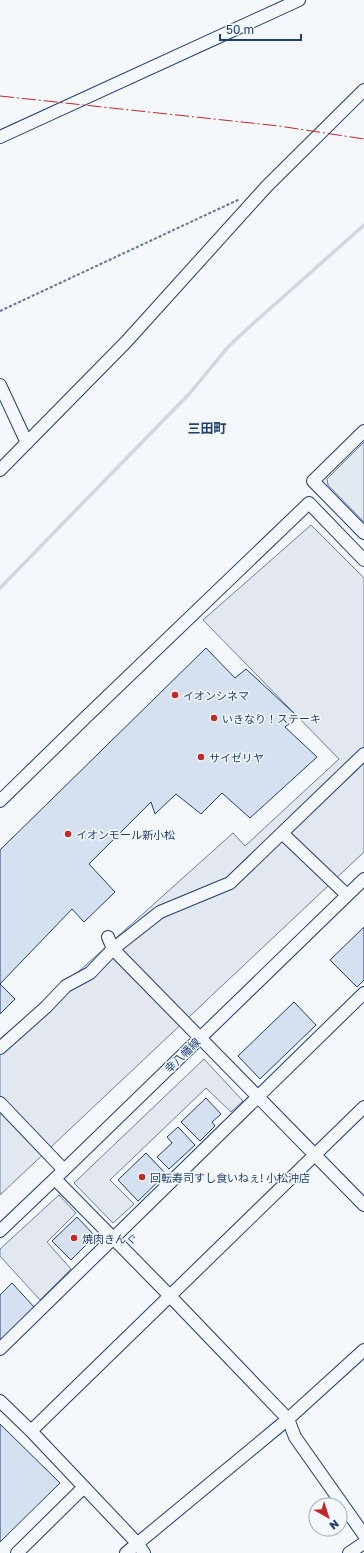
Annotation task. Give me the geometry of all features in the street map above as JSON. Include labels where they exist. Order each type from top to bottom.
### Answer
[{"type":"street","points":[[0,137],[299,0]]},
{"type":"street","points":[[0,470],[126,342],[267,186],[364,90]]},
{"type":"street","points":[[0,385],[27,443]]},
{"type":"street","points":[[364,431],[313,481],[364,533]]},
{"type":"street","points":[[0,801],[309,503],[364,560]]},
{"type":"street","points":[[0,1048],[46,1007],[66,986],[90,973],[113,949],[160,912],[230,883],[364,754]]},
{"type":"street","points":[[282,833],[347,895]]},
{"type":"street","name":"幸八幡線","points":[[0,1231],[364,879]]},
{"type":"street","points":[[108,937],[113,949],[364,1205]]},
{"type":"street","points":[[0,1349],[364,992]]},
{"type":"street","points":[[0,1103],[64,1170]]},
{"type":"street","points":[[30,1431],[364,1107]]},
{"type":"street","points":[[55,1179],[288,1419],[295,1437],[364,1535]]},
{"type":"street","points":[[126,1553],[288,1419],[364,1350]]},
{"type":"street","points":[[0,1401],[84,1487],[137,1543],[144,1553]]},
{"type":"street","points":[[16,1553],[84,1487]]},
{"type":"street","points":[[349,1553],[364,1543]]},
{"type":"path","points":[[0,311],[245,196]]},
{"type":"shaded area","points":[[364,442],[364,522],[328,485],[327,479]]},
{"type":"shaded area","points":[[311,525],[364,578],[364,852],[0,1195],[0,1042],[233,833],[245,846],[339,759],[203,620]]},
{"type":"shaded area","points":[[204,1059],[243,1101],[231,1112],[206,1088],[110,1180],[134,1204],[113,1223],[74,1183]]},
{"type":"shaded area","points":[[59,1195],[76,1213],[47,1242],[71,1269],[40,1300],[0,1256],[0,1249]]},
{"type":"building","name":"イオンモール新小松","points":[[206,648],[235,678],[246,669],[298,717],[285,727],[317,757],[250,818],[222,793],[201,814],[176,794],[155,814],[151,802],[89,864],[115,892],[84,922],[72,909],[0,984],[0,850]]},
{"type":"building","points":[[364,927],[364,980],[357,987],[330,960]]},
{"type":"building","points":[[0,984],[15,999],[0,1014]]},
{"type":"building","points":[[294,1002],[316,1025],[260,1079],[238,1056]]},
{"type":"building","points":[[206,1098],[221,1114],[212,1122],[215,1126],[200,1141],[181,1122]]},
{"type":"building","points":[[178,1127],[195,1145],[169,1169],[157,1157],[172,1143],[167,1137]]},
{"type":"building","name":"回転寿司すし食いねぇ! 小松沖店","points":[[146,1153],[166,1174],[138,1201],[118,1180]]},
{"type":"building","name":"焼肉きんぐ","points":[[77,1217],[95,1236],[71,1260],[52,1241]]},
{"type":"building","points":[[12,1283],[34,1307],[0,1341],[0,1295]]},
{"type":"building","points":[[0,1424],[60,1483],[0,1542]]},
{"type":"waterway","points":[[0,588],[190,393],[228,347],[364,225]]},
{"type":"power","points":[[0,96],[279,126],[364,139]]},
{"type":"place","name":"イオンシネマ","points":[[175,695]]},
{"type":"place","name":"いきなり！ステーキ","points":[[214,718]]},
{"type":"place","name":"サイゼリヤ","points":[[201,757]]},
{"type":"place","name":"イオンモール新小松","points":[[68,834]]},
{"type":"place","name":"回転寿司すし食いねぇ! 小松沖店","points":[[142,1177]]},
{"type":"place","name":"焼肉きんぐ","points":[[74,1238]]},
{"type":"district","name":"三田町","points":[[207,428]]}]
